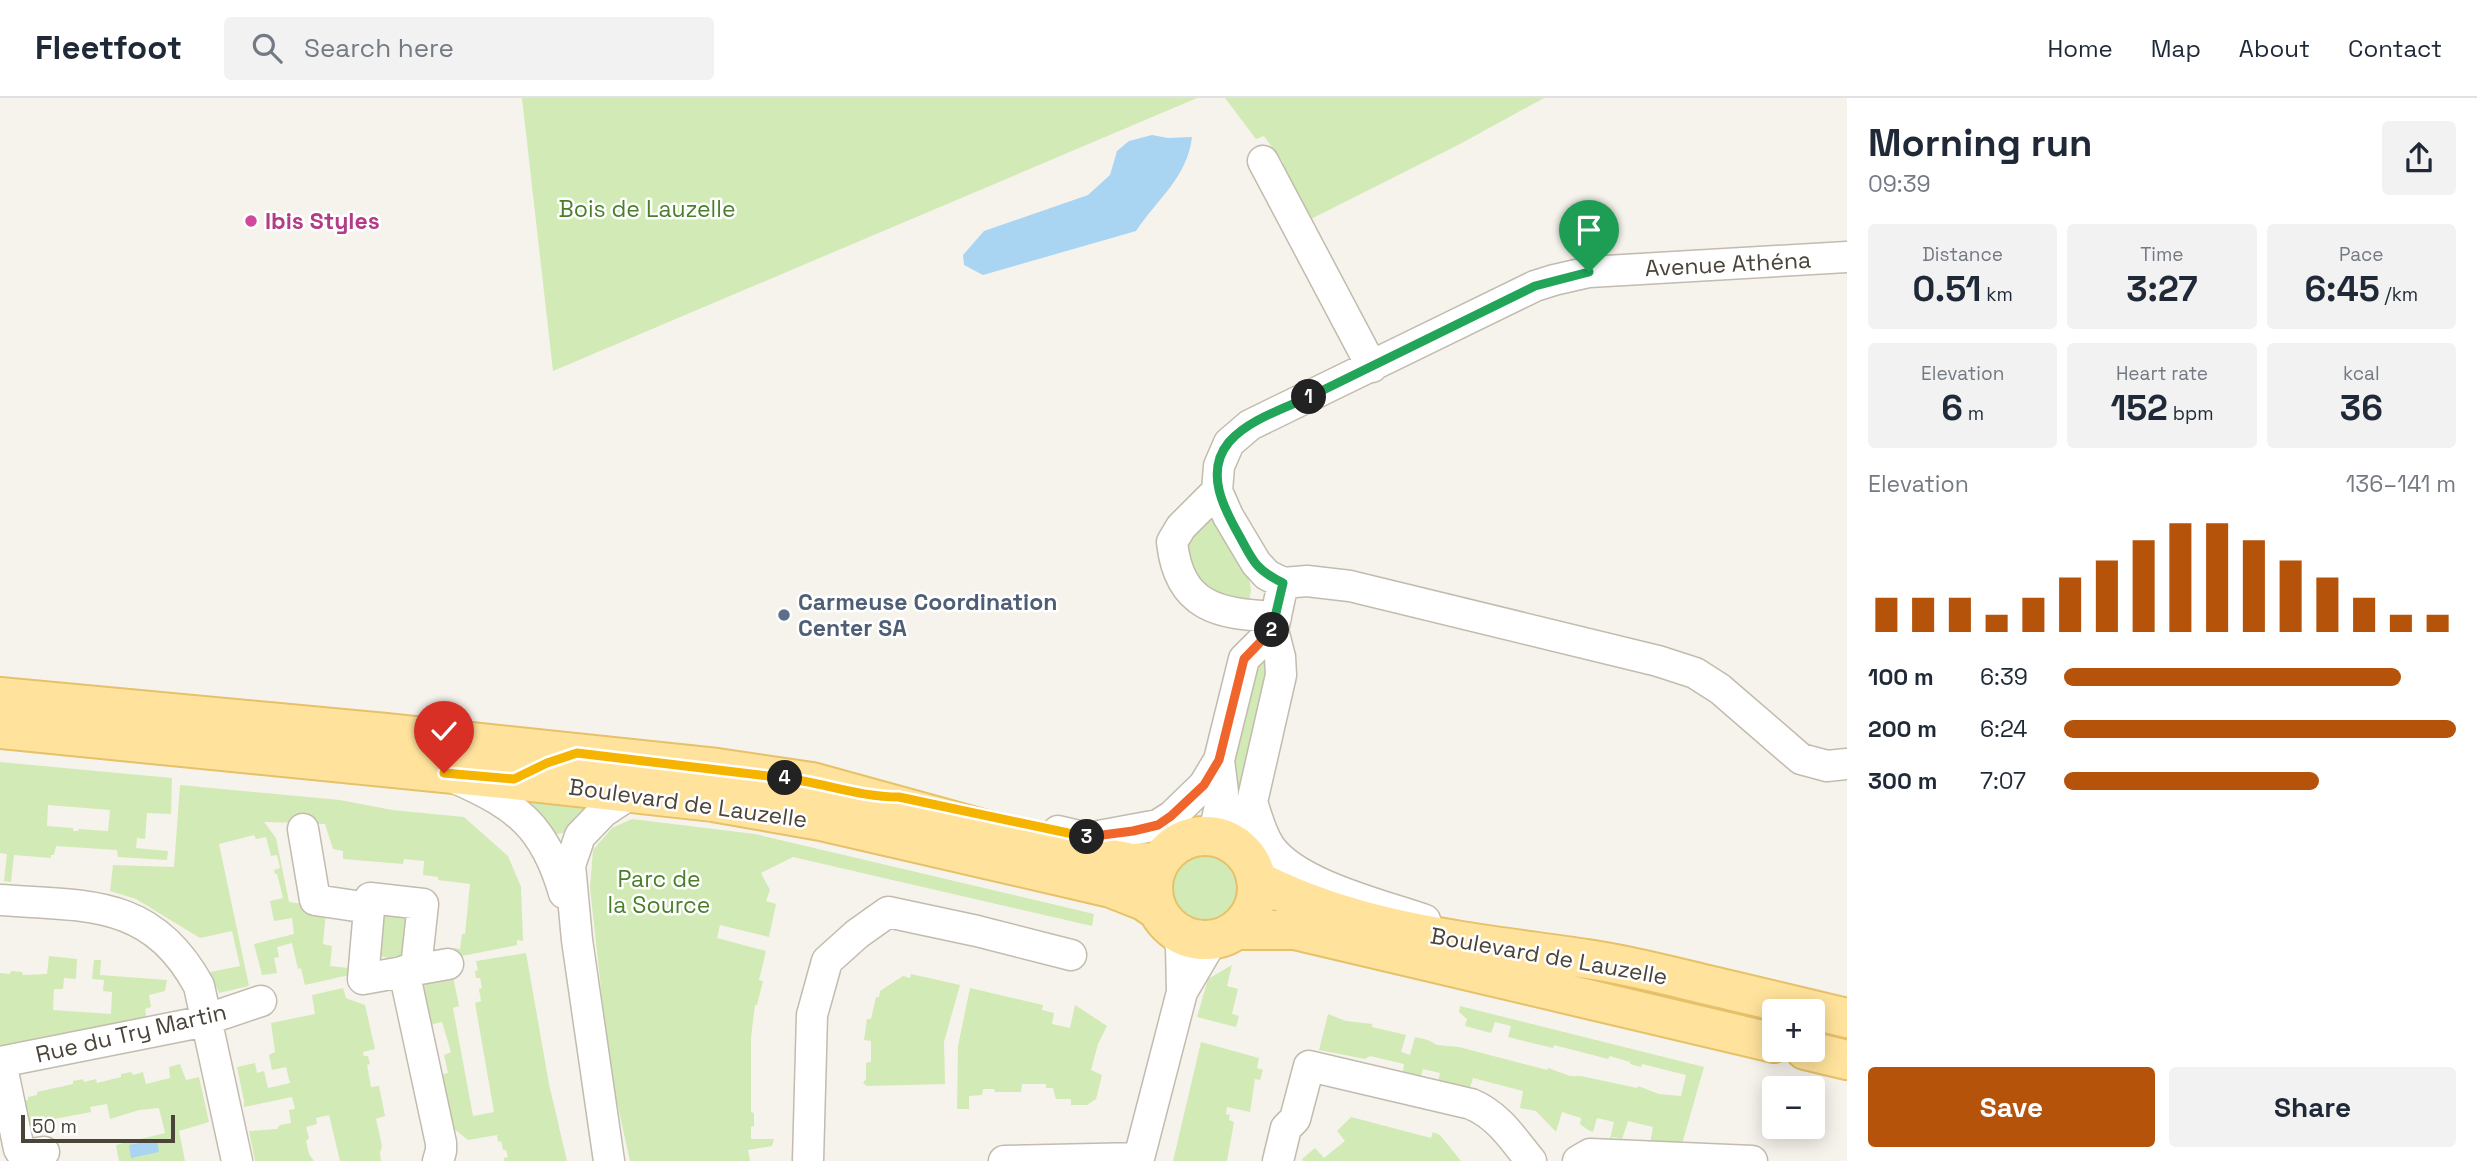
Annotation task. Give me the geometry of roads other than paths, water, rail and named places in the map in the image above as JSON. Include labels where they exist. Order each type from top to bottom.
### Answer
[{"type":"main road","name":"Boulevard de Lauzelle","points":[[0,697],[717,768],[812,782],[1030,842],[1132,863],[1160,862]]},
{"type":"main road","name":"Boulevard de Lauzelle","points":[[0,729],[444,773],[515,795],[630,794],[713,802],[821,821],[1111,888],[1144,901],[1166,921]]},
{"type":"main road","points":[[515,795],[547,763],[577,753]]},
{"type":"main road","points":[[1205,835],[1232,843],[1250,866],[1256,894],[1253,908],[1246,920],[1225,935],[1194,939],[1166,921],[1152,888],[1160,862],[1170,848],[1192,837],[1205,835]]},
{"type":"main road","name":"Boulevard de Lauzelle","points":[[1250,866],[1315,905],[1387,928],[1464,943],[1637,968],[1847,1018]]},
{"type":"main road","name":"Boulevard de Lauzelle","points":[[1225,935],[1295,930],[1762,1040]]},
{"type":"main road","points":[[1825,1055],[1847,1060]]},
{"type":"street","points":[[1263,161],[1372,367]]},
{"type":"street","name":"Avenue Athéna","points":[[1217,491],[1219,466],[1228,443],[1250,425],[1535,286],[1589,272],[1847,257]]},
{"type":"street","points":[[1275,624],[1209,606],[1189,590],[1178,573],[1172,542],[1181,527],[1217,491],[1255,564],[1267,575],[1283,583],[1307,581],[1350,586],[1658,661],[1695,673],[1720,690],[1801,759],[1827,766],[1847,764]]},
{"type":"street","points":[[1283,583],[1275,624],[1281,675],[1252,802],[1270,848],[1286,864],[1309,878],[1433,922],[1479,934],[1559,946],[1588,959]]},
{"type":"street","points":[[873,797],[899,797],[1088,838],[1133,831],[1165,822],[1204,785],[1219,760],[1244,659],[1275,624]]},
{"type":"street","points":[[1205,835],[1216,824],[1223,792],[1219,760]]},
{"type":"street","points":[[609,1161],[577,940],[570,865],[580,836],[603,812],[630,794]]},
{"type":"street","points":[[515,795],[551,854],[577,940]]},
{"type":"street","points":[[1250,866],[1240,830],[1247,806],[1252,802]]},
{"type":"street","points":[[303,829],[315,900],[369,908]]},
{"type":"street","points":[[438,1161],[441,1143],[410,970],[423,904],[370,898],[363,979],[410,970],[448,964]]},
{"type":"street","points":[[0,900],[87,906],[116,912],[139,921],[158,935],[188,967],[198,986],[207,1020],[237,1161]]},
{"type":"street","points":[[808,1161],[812,1015],[827,961],[857,934],[888,912],[977,930],[1071,955]]},
{"type":"street","points":[[1004,1161],[1140,1159],[1179,1002],[1181,947],[1166,921]]},
{"type":"street","points":[[1179,1002],[1225,935]]},
{"type":"street","name":"Rue du Try Martin","points":[[0,1062],[207,1020],[261,1001]]},
{"type":"street","points":[[0,1062],[19,1149],[23,1155],[44,1152]]},
{"type":"street","points":[[1278,1161],[1286,1128],[1295,1119],[1309,1066],[1484,1109],[1495,1118],[1531,1161]]},
{"type":"street","points":[[1578,1161],[1590,1154],[1752,1161]]},
{"type":"water","points":[[1152,135],[1168,138],[1192,137],[1178,176],[1136,231],[983,275],[964,265],[963,255],[984,231],[1088,195],[1110,175],[1117,151],[1129,141]]},
{"type":"water","points":[[157,1140],[159,1152],[131,1158],[129,1145]]},
{"type":"place","name":"Ibis Styles","points":[[251,221]]},
{"type":"place","name":"Carmeuse Coordination Center SA","points":[[784,615]]},
{"type":"park label","name":"Bois de Lauzelle","points":[[647,209]]},
{"type":"park label","name":"Parc de la Source","points":[[659,892]]}]
